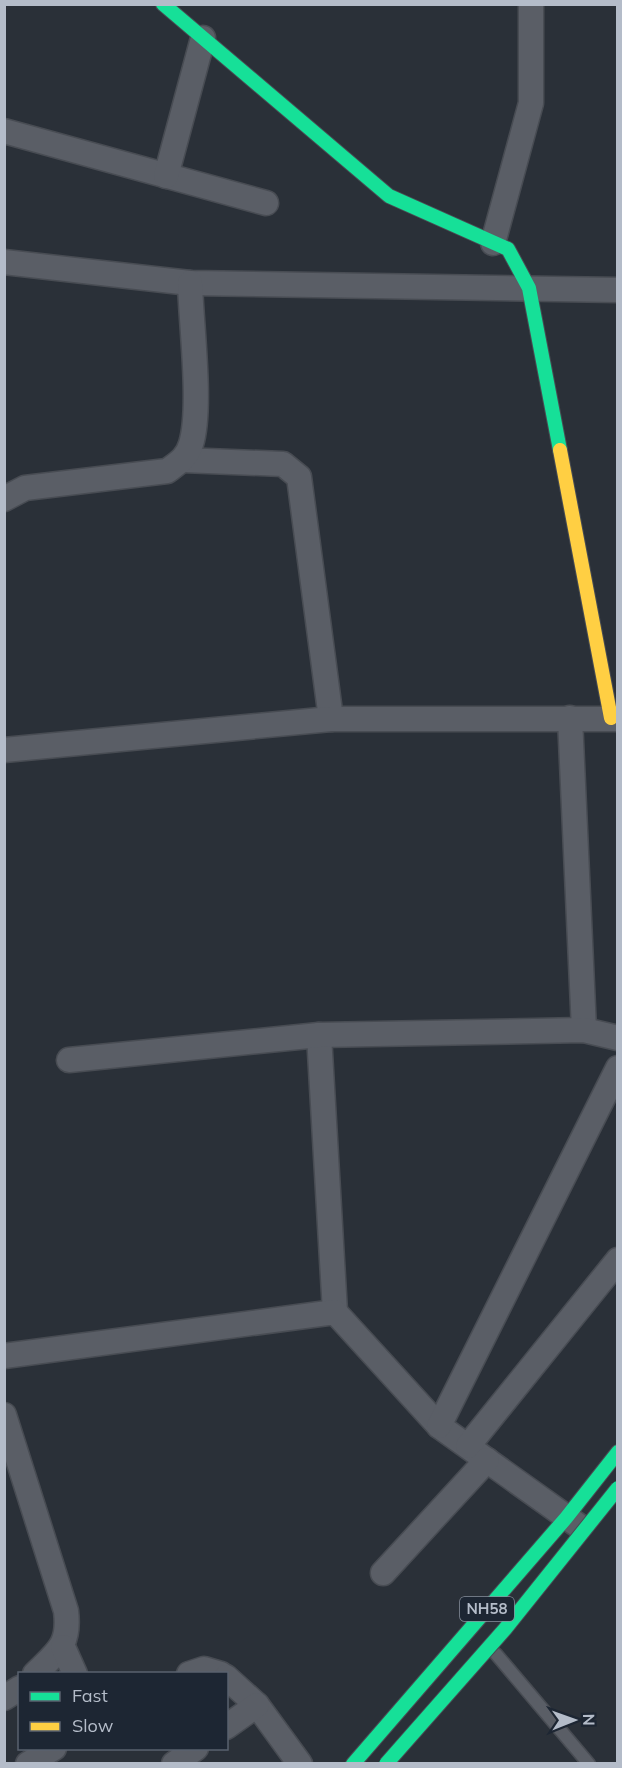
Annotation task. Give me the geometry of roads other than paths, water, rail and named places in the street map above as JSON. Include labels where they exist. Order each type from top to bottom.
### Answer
[{"type":"main road","points":[[163,4],[389,196],[508,249],[529,288],[614,718]]},
{"type":"main road","name":"NH58","points":[[353,1764],[566,1518],[618,1452]]},
{"type":"main road","points":[[386,1764],[469,1673],[544,1584],[618,1488]]},
{"type":"main road","name":"NH58","points":[[400,1764],[618,1508]]},
{"type":"main road","points":[[369,1764],[533,1578],[542,1564],[543,1544]]},
{"type":"street","points":[[493,243],[531,103],[531,4]]},
{"type":"street","points":[[166,176],[203,38]]},
{"type":"street","points":[[4,131],[266,203]]},
{"type":"street","points":[[4,262],[190,283],[618,290]]},
{"type":"street","points":[[4,499],[25,488],[167,471],[183,460],[191,444],[195,409],[190,283]]},
{"type":"street","points":[[183,460],[283,464],[299,477],[331,719]]},
{"type":"street","points":[[570,718],[584,1030]]},
{"type":"street","points":[[4,750],[331,719],[614,718]]},
{"type":"street","points":[[69,1060],[318,1035],[584,1030],[618,1038]]},
{"type":"street","points":[[318,1035],[335,1312],[439,1426],[595,1537]]},
{"type":"street","points":[[439,1426],[618,1068]]},
{"type":"street","points":[[468,1446],[618,1260]]},
{"type":"street","points":[[4,1356],[335,1312]]},
{"type":"street","points":[[4,1415],[66,1611],[68,1630],[63,1647],[37,1672]]},
{"type":"street","points":[[383,1573],[487,1460]]},
{"type":"street","points":[[63,1647],[74,1672]]},
{"type":"street","points":[[195,1672],[204,1669],[214,1672]]},
{"type":"street","points":[[228,1679],[257,1706],[300,1764]]},
{"type":"street","points":[[4,1698],[18,1689]]},
{"type":"street","points":[[228,1726],[257,1706]]},
{"type":"street","points":[[28,1764],[52,1750]]},
{"type":"street","points":[[174,1764],[195,1750]]},
{"type":"lane","points":[[496,1654],[589,1764]]}]
